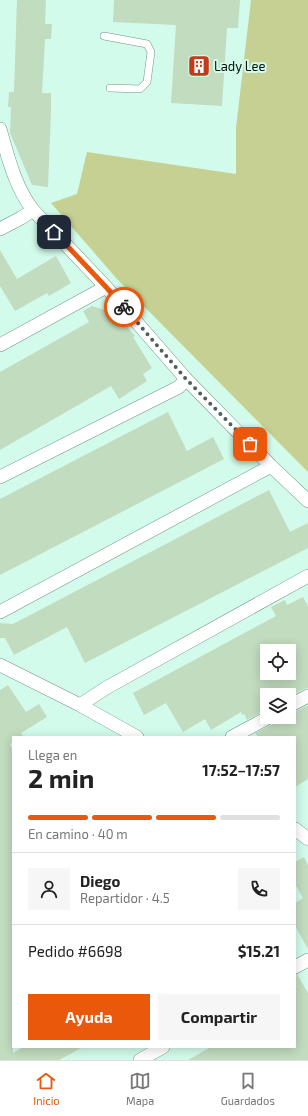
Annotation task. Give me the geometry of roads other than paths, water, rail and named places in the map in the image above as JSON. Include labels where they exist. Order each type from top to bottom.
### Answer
[{"type":"street","points":[[0,129],[10,166],[24,199],[32,210],[106,287],[186,379],[271,466],[308,500]]},
{"type":"street","points":[[0,229],[21,218],[32,210]]},
{"type":"street","points":[[0,345],[106,287]]},
{"type":"street","points":[[0,476],[180,387],[186,379]]},
{"type":"street","points":[[0,612],[271,466]]},
{"type":"street","points":[[80,705],[106,688],[308,576]]},
{"type":"street","points":[[0,665],[80,705],[135,736]]},
{"type":"street","points":[[296,702],[308,696]]},
{"type":"street","points":[[234,736],[260,722]]},
{"type":"street","points":[[296,966],[308,960]]},
{"type":"street","points":[[140,1060],[161,1048]]},
{"type":"lane","points":[[104,36],[147,44],[151,52],[147,82],[140,89],[110,88]]},
{"type":"place","name":"Lady Lee","points":[[199,66]]}]
